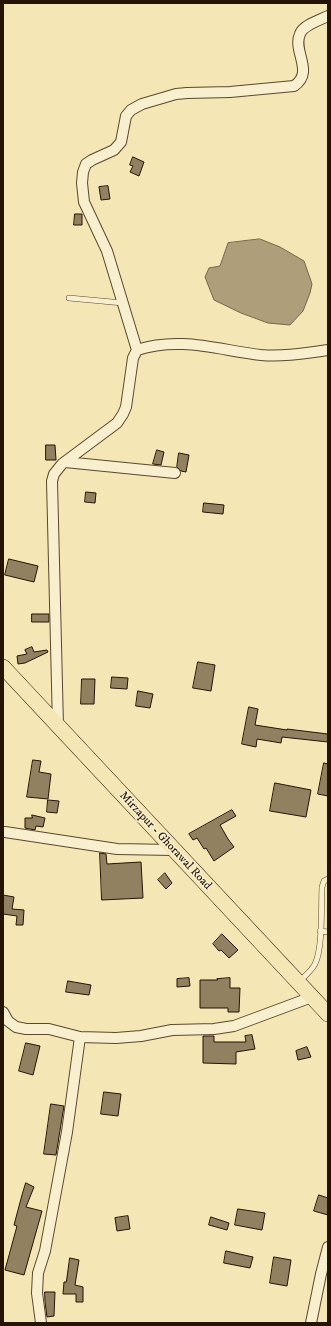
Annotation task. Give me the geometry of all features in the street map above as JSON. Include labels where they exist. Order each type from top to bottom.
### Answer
[{"type":"main road","name":"Mirzapur - Ghorawal Road","points":[[3,667],[328,1014]]},
{"type":"street","points":[[58,726],[52,482],[57,468],[117,423],[124,414],[133,358],[137,350],[107,252],[84,202],[82,183],[83,172],[86,164],[119,146],[126,116],[131,110],[142,104],[176,94],[230,92],[294,86],[300,82],[304,76],[298,40],[300,34],[305,28],[328,16]]},
{"type":"street","points":[[137,350],[150,346],[173,343],[190,344],[262,355],[284,355],[328,350]]},
{"type":"street","points":[[66,462],[175,473]]},
{"type":"street","points":[[5,832],[117,850],[173,850]]},
{"type":"street","points":[[3,1012],[8,1021],[16,1027],[26,1029],[49,1029],[80,1037],[116,1038],[141,1036],[172,1030],[214,1029],[234,1026],[312,997]]},
{"type":"street","points":[[41,1323],[37,1293],[38,1273],[45,1251],[67,1132],[80,1037]]},
{"type":"street","points":[[311,1323],[328,1247]]},
{"type":"lane","points":[[69,298],[123,303]]},
{"type":"lane","points":[[299,982],[314,966],[319,945],[322,887],[324,881],[328,879]]},
{"type":"lane","points":[[320,931],[328,932]]},
{"type":"shaded area","points":[[260,239],[280,247],[304,261],[312,284],[303,311],[290,325],[268,323],[241,313],[214,300],[205,277],[209,268],[220,266],[228,243]]},
{"type":"building","points":[[133,157],[144,162],[139,176],[130,172],[133,166],[130,165]]},
{"type":"building","points":[[108,186],[110,199],[101,200],[99,187]]},
{"type":"building","points":[[75,214],[82,214],[82,225],[74,225]]},
{"type":"building","points":[[46,445],[55,445],[56,460],[46,460]]},
{"type":"building","points":[[157,450],[164,452],[161,465],[153,464]]},
{"type":"building","points":[[179,453],[189,455],[186,472],[181,471],[177,467]]},
{"type":"building","points":[[86,492],[96,493],[95,503],[85,502]]},
{"type":"building","points":[[204,503],[224,505],[223,514],[203,512]]},
{"type":"building","points":[[9,559],[38,566],[34,582],[5,575]]},
{"type":"building","points":[[32,614],[49,614],[49,622],[32,622]]},
{"type":"building","points":[[32,647],[34,652],[47,650],[48,652],[25,663],[18,664],[17,656],[27,654],[25,650]]},
{"type":"building","points":[[198,662],[215,665],[211,691],[193,688]]},
{"type":"building","points":[[112,677],[128,678],[127,689],[111,688]]},
{"type":"building","points":[[82,679],[95,679],[94,704],[81,704]]},
{"type":"building","points":[[138,691],[153,694],[150,708],[136,706]]},
{"type":"building","points":[[249,707],[258,709],[255,725],[328,734],[328,742],[282,737],[281,743],[257,739],[256,747],[242,744]]},
{"type":"building","points":[[33,760],[41,761],[39,772],[51,774],[48,799],[27,797]]},
{"type":"building","points":[[324,763],[328,764],[328,796],[318,794]]},
{"type":"building","points":[[275,783],[311,790],[306,817],[270,811]]},
{"type":"building","points":[[48,800],[59,801],[57,813],[47,812]]},
{"type":"building","points":[[232,810],[236,816],[220,825],[234,847],[214,861],[206,848],[204,849],[197,838],[193,840],[189,834]]},
{"type":"building","points":[[32,815],[45,818],[43,827],[36,826],[35,830],[25,828],[25,818],[32,818]]},
{"type":"building","points":[[100,853],[106,854],[107,864],[141,862],[143,898],[102,900]]},
{"type":"building","points":[[165,873],[172,883],[166,889],[158,880]]},
{"type":"building","points":[[3,895],[14,897],[12,909],[24,910],[23,925],[16,925],[17,916],[3,914]]},
{"type":"building","points":[[222,934],[238,950],[229,958],[221,950],[219,951],[213,944]]},
{"type":"building","points":[[189,978],[190,986],[177,987],[177,979]]},
{"type":"building","points":[[230,978],[230,988],[240,988],[239,1012],[228,1012],[228,1008],[200,1008],[200,980]]},
{"type":"building","points":[[68,981],[91,985],[89,995],[66,992]]},
{"type":"building","points":[[252,1035],[255,1049],[236,1052],[236,1064],[203,1063],[203,1036],[214,1036],[214,1042],[246,1042],[245,1036]]},
{"type":"building","points":[[26,1043],[40,1046],[33,1075],[19,1071]]},
{"type":"building","points":[[307,1047],[311,1057],[298,1060],[296,1051]]},
{"type":"building","points":[[104,1092],[121,1094],[118,1116],[101,1114]]},
{"type":"building","points":[[51,1104],[64,1106],[56,1155],[44,1154]]},
{"type":"building","points":[[26,1183],[34,1187],[26,1207],[42,1211],[24,1275],[5,1270],[17,1226],[14,1225]]},
{"type":"building","points":[[319,1195],[328,1198],[328,1215],[314,1211]]},
{"type":"building","points":[[238,1209],[265,1213],[262,1230],[235,1225]]},
{"type":"building","points":[[128,1216],[130,1229],[117,1231],[115,1218]]},
{"type":"building","points":[[211,1217],[229,1223],[227,1230],[209,1225]]},
{"type":"building","points":[[226,1251],[253,1257],[250,1268],[224,1263]]},
{"type":"building","points":[[274,1257],[291,1260],[287,1286],[270,1283]]},
{"type":"building","points":[[70,1258],[79,1260],[75,1285],[83,1287],[83,1302],[76,1302],[76,1294],[63,1294],[64,1282],[66,1282]]},
{"type":"building","points":[[45,1292],[55,1292],[54,1316],[47,1317]]}]
